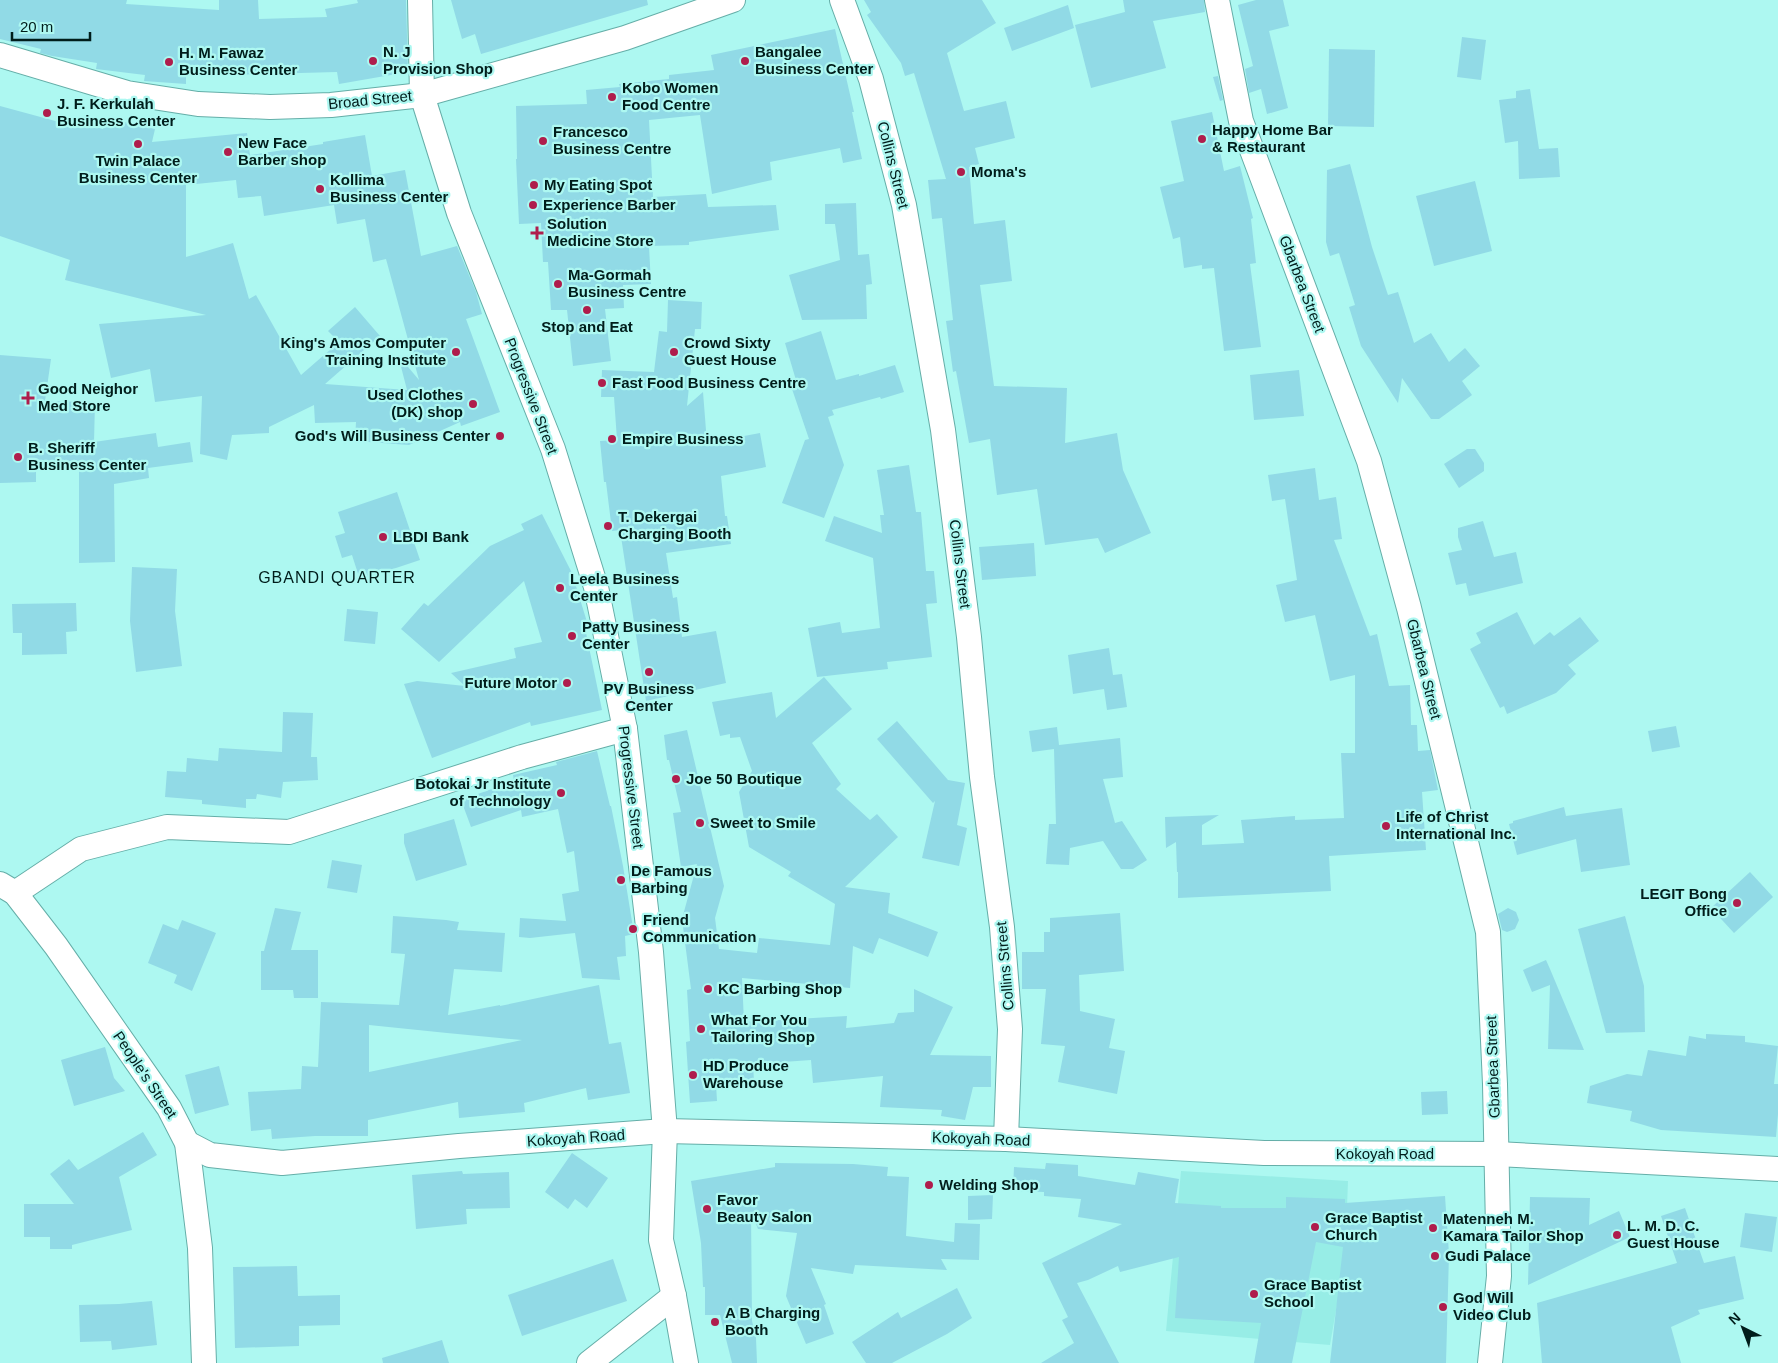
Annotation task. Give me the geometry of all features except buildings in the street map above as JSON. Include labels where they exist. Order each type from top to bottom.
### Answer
[{"type":"street","name":"Progressive Street","points":[[420,0],[422,95],[459,213],[553,448],[596,587],[625,729],[651,952],[665,1131],[662,1240],[686,1363]]},
{"type":"street","name":"Broad Street","points":[[0,55],[127,93],[198,104],[270,107],[331,105],[422,95],[625,38],[733,0]]},
{"type":"street","name":"Collins Street","points":[[842,0],[871,79],[904,205],[943,430],[969,637],[982,777],[1002,927],[1010,1029],[1006,1139]]},
{"type":"street","name":"Gbarbea Street","points":[[1217,0],[1241,121],[1369,462],[1409,608],[1488,932],[1497,1154],[1499,1276],[1490,1363]]},
{"type":"street","points":[[7,888],[81,850],[167,827],[289,832],[522,757],[625,729]]},
{"type":"street","name":"People's Street","points":[[7,888],[56,946],[169,1108],[187,1143],[200,1248],[204,1363]]},
{"type":"street","name":"Kokoyah Road","points":[[187,1143],[210,1155],[282,1163],[459,1146],[665,1131],[1006,1139],[1264,1153],[1497,1154],[1778,1169]]},
{"type":"street","points":[[589,1363],[674,1296]]},
{"type":"shaded area","name":"Grace Baptist School","points":[[1181,1171],[1348,1181],[1345,1258],[1330,1345],[1166,1331]]},
{"type":"place","name":"N. J Provision Shop","points":[[373,61]]},
{"type":"place","name":"Bangalee Business Center","points":[[745,61]]},
{"type":"place","name":"H. M. Fawaz Business Center","points":[[169,62]]},
{"type":"place","name":"Kobo Women Food Centre","points":[[612,97]]},
{"type":"place","name":"J. F. Kerkulah Business Center","points":[[47,113]]},
{"type":"place","name":"Happy Home Bar & Restaurant","points":[[1202,139]]},
{"type":"place","name":"Francesco Business Centre","points":[[543,141]]},
{"type":"place","name":"Twin Palace Business Center","points":[[138,144]]},
{"type":"place","name":"New Face Barber shop","points":[[228,152]]},
{"type":"place","name":"Moma's","points":[[961,172]]},
{"type":"place","name":"My Eating Spot","points":[[534,185]]},
{"type":"place","name":"Kollima Business Center","points":[[320,189]]},
{"type":"place","name":"Experience Barber","points":[[533,205]]},
{"type":"place","name":"Solution Medicine Store","points":[[537,233]]},
{"type":"place","name":"Ma-Gormah Business Centre","points":[[558,284]]},
{"type":"place","name":"Stop and Eat","points":[[587,310]]},
{"type":"place","name":"King's Amos Computer Training Institute","points":[[456,352]]},
{"type":"place","name":"Crowd Sixty Guest House","points":[[674,352]]},
{"type":"place","name":"Fast Food Business Centre","points":[[602,383]]},
{"type":"place","name":"Good Neighor Med Store","points":[[28,398]]},
{"type":"place","name":"Used Clothes (DK) shop","points":[[473,404]]},
{"type":"place","name":"God's Will Business Center","points":[[500,436]]},
{"type":"place","name":"Empire Business","points":[[612,439]]},
{"type":"place","name":"B. Sheriff Business Center","points":[[18,457]]},
{"type":"place","name":"T. Dekergai Charging Booth","points":[[608,526]]},
{"type":"place","name":"LBDI Bank","points":[[383,537]]},
{"type":"place","name":"Leela Business Center","points":[[560,588]]},
{"type":"place","name":"Patty Business Center","points":[[572,636]]},
{"type":"place","name":"PV Business Center","points":[[649,672]]},
{"type":"place","name":"Future Motor","points":[[567,683]]},
{"type":"place","name":"Joe 50 Boutique","points":[[676,779]]},
{"type":"place","name":"Botokai Jr Institute of Technology","points":[[561,793]]},
{"type":"place","name":"Sweet to Smile","points":[[700,823]]},
{"type":"place","name":"Life of Christ International Inc.","points":[[1386,826]]},
{"type":"place","name":"De Famous Barbing","points":[[621,880]]},
{"type":"place","name":"LEGIT Bong Office","points":[[1737,903]]},
{"type":"place","name":"Friend Communication","points":[[633,929]]},
{"type":"place","name":"KC Barbing Shop","points":[[708,989]]},
{"type":"place","name":"What For You Tailoring Shop","points":[[701,1029]]},
{"type":"place","name":"HD Produce Warehouse","points":[[693,1075]]},
{"type":"place","name":"Welding Shop","points":[[929,1185]]},
{"type":"place","name":"Favor Beauty Salon","points":[[707,1209]]},
{"type":"place","name":"Grace Baptist Church","points":[[1315,1227]]},
{"type":"place","name":"Matenneh M. Kamara Tailor Shop","points":[[1433,1228]]},
{"type":"place","name":"L. M. D. C. Guest House","points":[[1617,1235]]},
{"type":"place","name":"Gudi Palace","points":[[1435,1256]]},
{"type":"place","name":"Grace Baptist School","points":[[1254,1294]]},
{"type":"place","name":"God Will Video Club","points":[[1443,1307]]},
{"type":"place","name":"A B Charging Booth","points":[[715,1322]]},
{"type":"district","name":"GBANDI QUARTER","points":[[337,577]]}]
